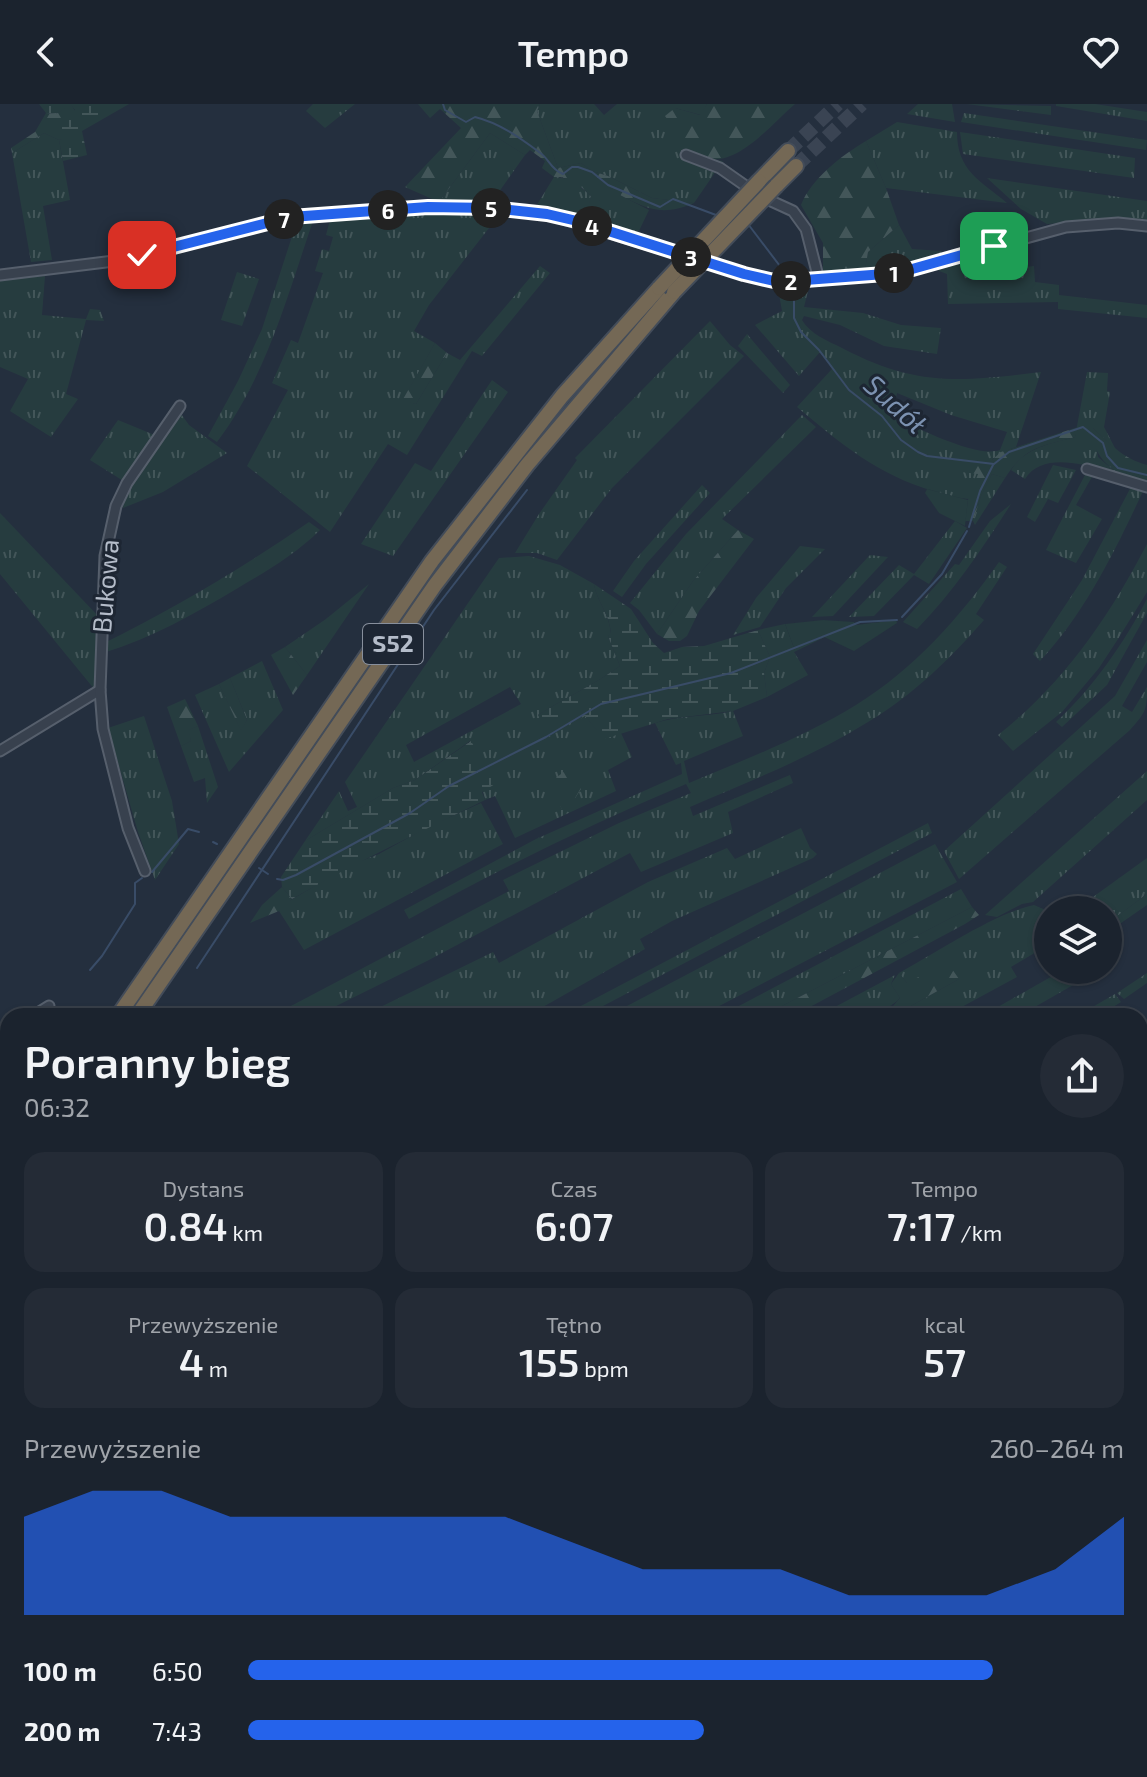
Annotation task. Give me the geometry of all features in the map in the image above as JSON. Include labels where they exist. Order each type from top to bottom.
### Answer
[{"type":"highway","name":"S52","points":[[123,1008],[359,663],[442,548],[562,396],[788,151]]},
{"type":"highway","name":"S52","points":[[143,1008],[435,585],[527,465],[674,292],[796,166]]},
{"type":"street","points":[[686,155],[720,168],[760,196],[793,211],[806,229],[819,280]]},
{"type":"street","points":[[0,275],[114,261],[291,217],[428,207],[505,208],[547,214],[759,278],[819,280],[898,273],[1066,227],[1118,223],[1147,226]]},
{"type":"street","name":"Bukowa","points":[[145,871],[128,828],[110,766],[100,690],[105,556],[116,506],[127,483],[180,406]]},
{"type":"street","points":[[1087,469],[1147,487]]},
{"type":"street","points":[[0,751],[100,690]]},
{"type":"green space","points":[[39,104],[129,104],[82,131],[87,155],[63,161],[59,140],[62,139],[56,128],[75,110],[71,105],[56,114],[46,113]]},
{"type":"green space","points":[[71,104],[75,111],[63,139],[44,133],[12,153],[11,148],[35,132],[46,113],[56,114]]},
{"type":"green space","points":[[313,104],[355,104],[325,128],[306,111]]},
{"type":"green space","points":[[418,104],[540,104],[537,111],[558,168],[581,163],[652,198],[694,203],[656,210],[620,195],[607,204],[600,200],[592,212],[587,211],[591,196],[581,187],[573,190],[571,182],[554,177],[542,168],[545,161],[530,150],[525,155],[490,133],[439,202],[405,187],[461,128],[440,109],[430,118]]},
{"type":"green space","points":[[540,104],[594,104],[604,115],[617,104],[707,104],[701,115],[675,108],[702,158],[723,161],[694,203],[652,198],[581,163],[558,168],[537,111]]},
{"type":"green space","points":[[707,104],[795,104],[747,147],[719,159],[705,158],[691,151],[665,116],[675,108],[700,115]]},
{"type":"green space","points":[[918,104],[952,104],[955,122],[907,114]]},
{"type":"green space","points":[[967,104],[1051,106],[1051,115]]},
{"type":"green space","points":[[1095,104],[1147,112],[1147,121],[1056,106]]},
{"type":"green space","points":[[964,113],[1147,140],[1146,150],[961,122]]},
{"type":"green space","points":[[897,122],[957,132],[966,166],[979,181],[1007,203],[886,188],[866,141]]},
{"type":"green space","points":[[960,132],[1135,158],[1134,178],[963,154]]},
{"type":"green space","points":[[44,133],[59,140],[70,200],[43,206],[52,260],[31,262],[12,153]]},
{"type":"green space","points":[[490,133],[525,155],[491,203],[439,202]]},
{"type":"green space","points":[[866,141],[899,225],[868,252],[865,270],[823,273],[823,243],[801,205],[828,168]]},
{"type":"green space","points":[[554,177],[569,180],[591,196],[588,211],[600,200],[620,195],[649,210],[637,235],[535,208]]},
{"type":"green space","points":[[987,178],[1147,201],[1147,223],[1107,220],[1047,224],[1021,209]]},
{"type":"green space","points":[[437,213],[500,214],[429,305],[414,331],[435,343],[403,400],[416,404],[447,353],[460,360],[540,266],[550,273],[482,356],[472,351],[407,455],[388,444],[330,532],[247,466],[288,390],[272,383],[291,340],[298,343],[323,273],[315,271],[322,249],[329,251],[333,237],[326,235],[330,220]]},
{"type":"green space","points":[[297,221],[313,221],[284,307],[249,391],[217,442],[208,436],[262,329]]},
{"type":"green space","points":[[899,225],[912,249],[942,251],[939,256],[888,270],[865,270],[868,252]]},
{"type":"green space","points":[[989,253],[993,271],[1034,266],[1035,282],[1059,285],[1059,295],[1147,305],[1147,318],[1058,309],[1058,302],[948,304],[947,274],[936,267]]},
{"type":"green space","points":[[237,272],[259,279],[242,326],[221,320]]},
{"type":"green space","points":[[45,276],[42,315],[86,319],[90,309],[100,310],[104,321],[86,320],[66,394],[78,399],[51,437],[10,411],[28,379],[0,367],[0,280]]},
{"type":"green space","points":[[809,287],[804,307],[863,313],[901,325],[941,328],[937,354],[884,346],[840,325],[804,316],[802,320],[805,325],[820,337],[893,370],[962,379],[1041,372],[1016,447],[998,455],[986,466],[970,499],[914,485],[861,457],[797,407],[832,369],[820,352],[799,376],[755,325],[782,311],[779,294]],"holes":[[[897,393],[951,415],[1007,432],[1000,450],[964,447],[892,416]]]},
{"type":"green space","points":[[710,321],[744,356],[612,488],[557,560],[537,553],[515,553],[577,460],[575,458]]},
{"type":"green space","points":[[747,334],[790,385],[783,393],[738,346]]},
{"type":"green space","points":[[435,343],[447,353],[416,404],[402,401]]},
{"type":"green space","points":[[1087,372],[1108,373],[1107,391],[1110,392],[1104,427],[1116,450],[1093,428],[1098,457],[1112,469],[1147,479],[1147,485],[1100,469],[1065,462],[1049,463],[1035,469],[1025,479],[1011,470],[1031,451],[1075,437]]},
{"type":"green space","points":[[492,380],[508,392],[393,556],[361,544],[415,463],[431,471]]},
{"type":"green space","points":[[179,411],[189,425],[227,453],[163,492],[123,508],[125,493]]},
{"type":"green space","points":[[802,415],[816,427],[722,519],[738,530],[693,581],[657,634],[630,603],[686,534]]},
{"type":"green space","points":[[118,420],[157,436],[125,482],[90,460]]},
{"type":"green space","points":[[1078,427],[1075,437],[1027,454],[1005,478],[992,474],[973,521],[965,521],[968,500],[978,474],[961,472],[966,459],[992,460],[1001,452]]},
{"type":"green space","points":[[1093,428],[1124,455],[1147,465],[1147,479],[1125,475],[1110,467],[1098,453],[1089,434]]},
{"type":"green space","points":[[1053,465],[1076,470],[1058,503],[1048,499],[1035,522],[1027,517]]},
{"type":"green space","points":[[1086,473],[1093,475],[1076,505],[1102,519],[1076,563],[1046,550]]},
{"type":"green space","points":[[992,474],[1005,478],[975,525],[973,521],[981,496]]},
{"type":"green space","points":[[702,485],[710,493],[646,564],[622,597],[613,591],[634,561]]},
{"type":"green space","points":[[1131,487],[1144,489],[1111,557],[1072,622],[1040,661],[1033,654],[1082,580]]},
{"type":"green space","points":[[927,489],[968,500],[965,526],[939,513],[925,493]]},
{"type":"green space","points":[[1011,504],[967,569],[930,615],[917,629],[903,622],[955,564],[959,565],[990,521]]},
{"type":"green space","points":[[0,513],[100,618],[95,690],[0,574]]},
{"type":"green space","points":[[955,521],[967,528],[929,584],[914,575],[874,616],[849,617],[899,565],[914,574]]},
{"type":"green space","points":[[309,522],[320,530],[270,569],[172,625],[103,653],[102,644],[208,587]]},
{"type":"green space","points":[[738,530],[754,539],[699,611],[687,636],[680,641],[669,641],[657,634],[693,581]]},
{"type":"green space","points":[[1147,544],[1147,592],[1118,639],[1099,668],[1062,712],[1013,751],[998,735],[1044,693],[1083,647],[1101,623]]},
{"type":"green space","points":[[800,546],[825,549],[786,588],[760,627],[733,635],[756,598]]},
{"type":"green space","points":[[870,555],[888,557],[833,616],[812,617]]},
{"type":"green space","points":[[529,556],[560,565],[594,584],[608,619],[611,634],[608,636],[620,666],[538,715],[585,716],[604,738],[621,733],[632,757],[608,770],[616,791],[515,838],[495,796],[485,800],[470,741],[415,780],[393,788],[305,841],[339,791],[348,811],[357,807],[345,782],[499,558]],"holes":[[[510,687],[521,704],[414,762],[406,745]]]},
{"type":"green space","points":[[999,562],[1007,567],[976,614],[984,620],[915,689],[847,735],[690,807],[693,816],[790,775],[793,783],[728,812],[733,833],[641,872],[630,853],[332,1008],[287,1008],[509,891],[503,880],[619,823],[691,793],[686,784],[615,815],[409,919],[404,910],[536,839],[682,774],[681,763],[676,765],[655,723],[733,711],[743,736],[684,761],[689,783],[795,737],[856,705],[897,675],[935,641]]},
{"type":"green space","points":[[369,584],[307,675],[285,647]]},
{"type":"green space","points":[[594,584],[631,609],[653,643],[664,653],[682,647],[704,646],[758,630],[770,657],[764,673],[767,697],[733,711],[668,719],[604,739],[585,716],[549,737],[538,715],[620,666],[608,636],[611,633],[608,619]]},
{"type":"green space","points":[[1147,599],[1147,613],[1107,685],[1062,727],[1056,722],[1083,695],[1107,664]]},
{"type":"green space","points":[[823,620],[854,622],[856,625],[896,620],[897,623],[854,651],[822,636],[794,648],[785,624]]},
{"type":"green space","points":[[785,624],[794,648],[825,637],[794,652],[808,675],[767,697],[764,673],[770,657],[758,630]]},
{"type":"green space","points":[[1147,640],[1147,662],[1122,706],[1132,712],[1147,687],[1146,706],[1139,719],[959,879],[944,851],[1115,696]]},
{"type":"green space","points":[[285,647],[307,675],[293,695],[271,655]]},
{"type":"green space","points":[[262,661],[283,710],[229,772],[195,695],[219,684],[241,730],[247,720],[230,678]]},
{"type":"green space","points":[[230,678],[247,720],[241,731],[219,684]]},
{"type":"green space","points":[[185,699],[198,726],[189,730],[191,741],[181,746],[167,707]]},
{"type":"green space","points":[[144,716],[172,801],[179,844],[155,880],[108,728]]},
{"type":"green space","points":[[198,726],[218,787],[207,803],[205,778],[194,782],[181,746],[191,741],[188,730]]},
{"type":"green space","points":[[471,741],[495,784],[482,792],[485,800],[292,899],[282,887],[281,877],[305,841],[393,788],[415,780]]},
{"type":"green space","points":[[574,764],[581,777],[577,783],[581,789],[572,803],[562,809],[548,784]]},
{"type":"green space","points":[[1147,771],[1147,800],[1040,896],[1034,896],[1033,902],[997,917],[985,915]]},
{"type":"green space","points":[[481,803],[503,844],[304,950],[279,911],[284,904],[351,865]]},
{"type":"green space","points":[[928,823],[932,833],[599,1008],[577,1008]]},
{"type":"green space","points":[[801,828],[810,848],[817,854],[672,921],[640,939],[645,949],[541,1008],[378,1008],[493,952],[499,963],[648,882],[727,848],[735,859]]},
{"type":"green space","points":[[935,844],[957,882],[715,1008],[623,1008]]},
{"type":"green space","points":[[1147,858],[1147,894],[1122,913],[1122,896],[1094,896]]},
{"type":"green space","points":[[282,887],[292,899],[279,911],[250,923],[262,905]]},
{"type":"green space","points":[[961,889],[972,907],[781,1008],[735,1008]]},
{"type":"green space","points":[[1147,894],[1147,905],[1122,922],[1122,913]]},
{"type":"green space","points":[[1034,905],[1034,953],[1011,967],[1017,977],[960,1008],[907,1008],[959,979],[907,983],[899,973],[1002,916]]},
{"type":"green space","points":[[972,907],[979,915],[808,1008],[782,1006]]},
{"type":"green space","points":[[947,962],[959,979],[907,1008],[881,1008],[893,1006],[900,998],[891,984],[899,973],[907,983]]},
{"type":"green space","points":[[1147,973],[1147,983],[1124,999],[1117,993]]},
{"type":"green space","points":[[895,975],[891,984],[900,998],[887,1008],[833,1008]]},
{"type":"green space","points":[[1038,984],[1075,984],[1033,1008],[996,1008]]},
{"type":"green space","points":[[1115,994],[1121,1002],[1112,1008],[1091,1008]]},
{"type":"waterway","name":"Sudół","points":[[443,104],[445,110],[466,122],[475,117],[508,131],[542,154],[563,174],[572,167],[578,167],[592,172],[608,185],[660,207],[673,199],[716,215]]},
{"type":"waterway","points":[[248,222],[263,218]]},
{"type":"waterway","name":"Sudół","points":[[748,224],[786,274]]},
{"type":"waterway","name":"Sudół","points":[[794,289],[794,318],[801,332],[849,390],[882,416],[901,440],[918,452],[927,456],[994,464],[1009,452],[1083,427],[1103,443],[1107,456],[1118,468],[1147,475]]},
{"type":"waterway","points":[[969,527],[980,491],[993,465]]},
{"type":"waterway","points":[[197,968],[434,610],[527,490]]},
{"type":"waterway","points":[[902,617],[942,574],[967,531]]},
{"type":"waterway","points":[[277,879],[296,875],[410,813],[449,786],[546,737],[601,704],[731,673],[860,622],[897,620]]},
{"type":"waterway","points":[[152,872],[188,829],[199,832]]},
{"type":"waterway","points":[[213,842],[217,844]]},
{"type":"waterway","points":[[259,868],[268,874]]},
{"type":"waterway","points":[[90,970],[135,904],[135,883],[142,878]]},
{"type":"tunnel","points":[[788,151],[838,104]]},
{"type":"tunnel","points":[[796,166],[862,104]]},
{"type":"route","points":[[142,255],[291,217],[428,207],[505,208],[547,214],[774,281],[898,273],[994,246]]}]
